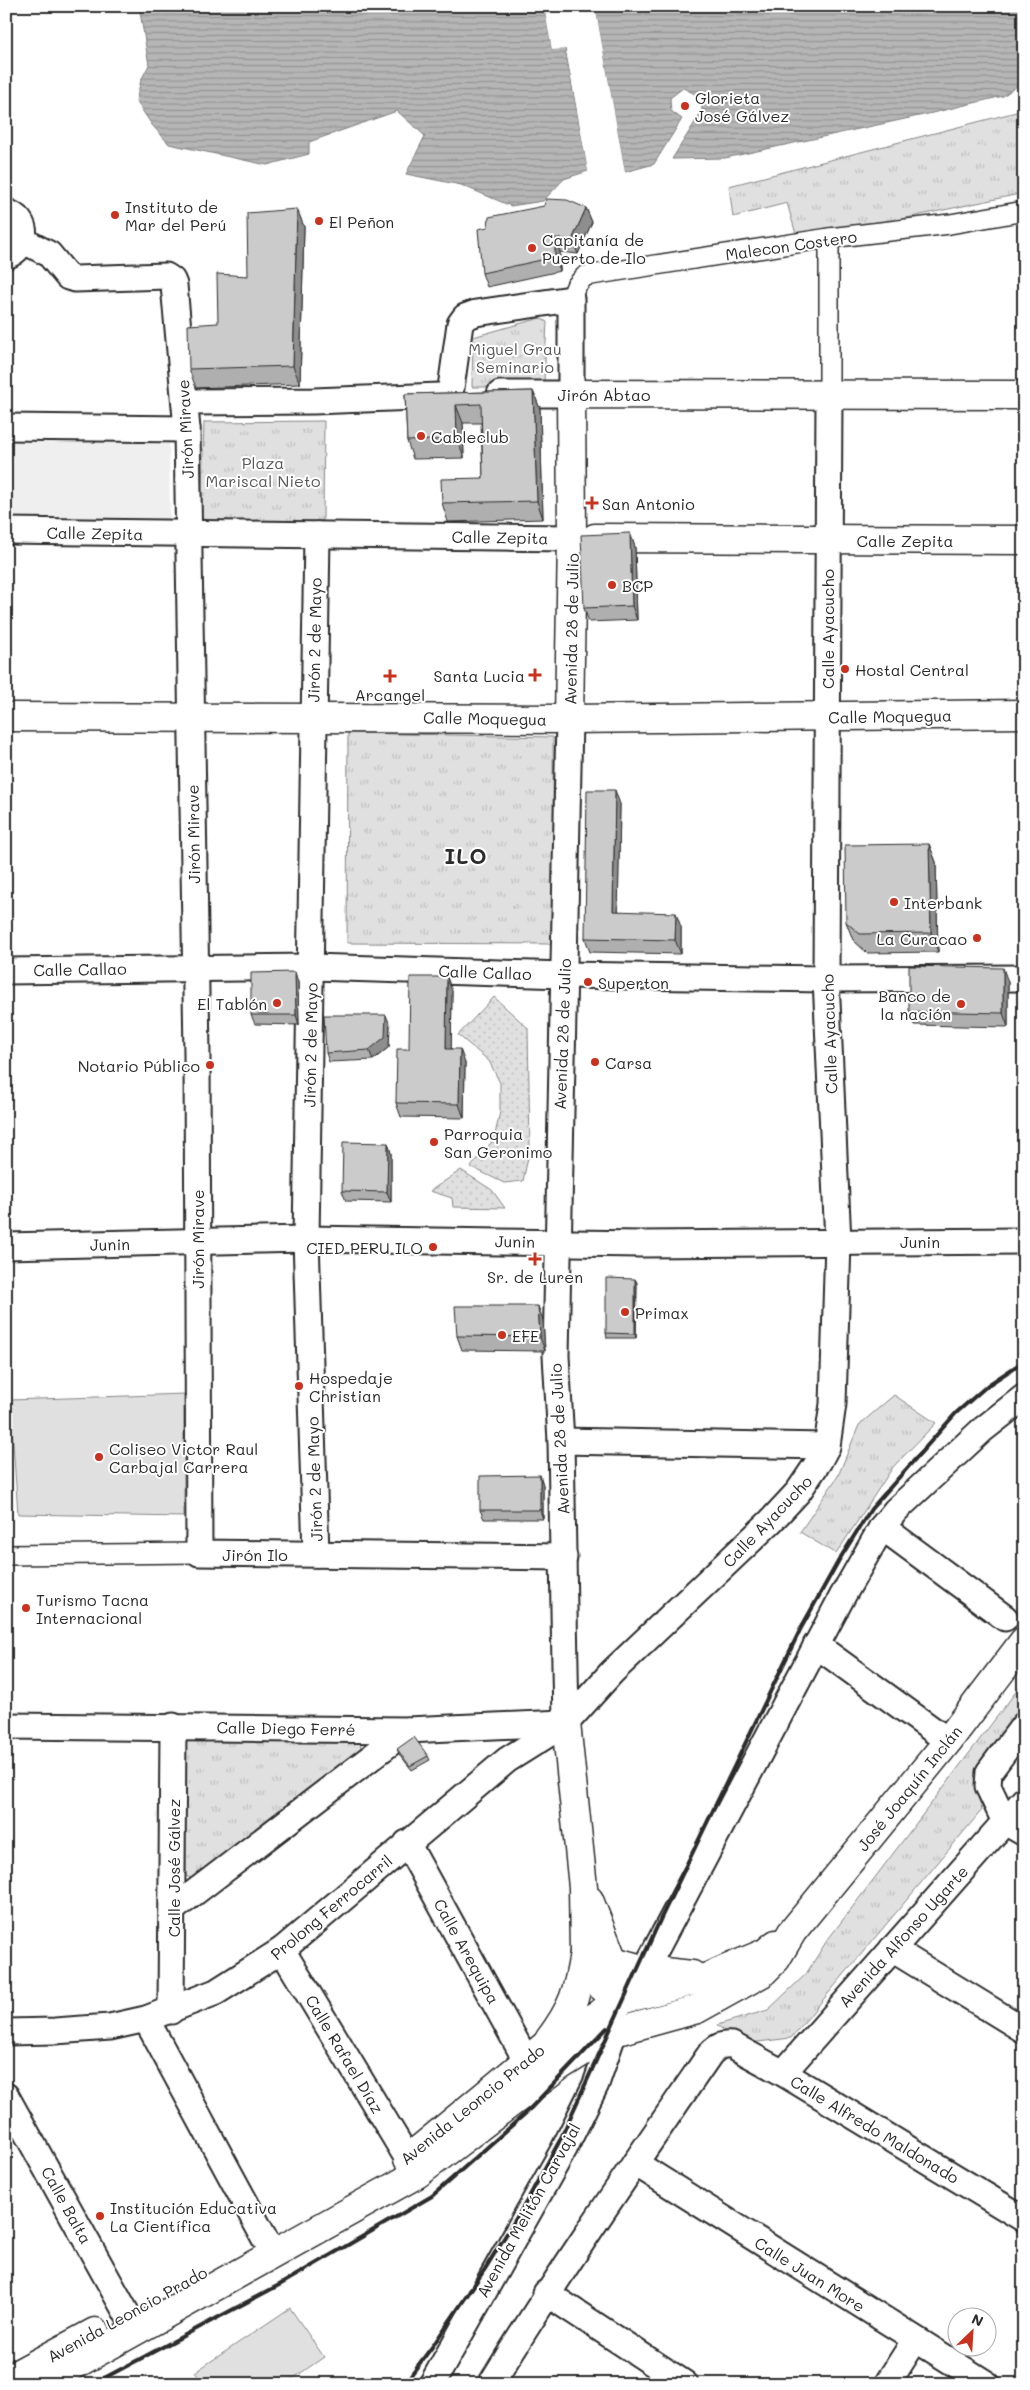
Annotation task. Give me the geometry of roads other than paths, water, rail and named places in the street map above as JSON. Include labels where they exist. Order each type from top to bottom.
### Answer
[{"type":"street","name":"Malecon Costero","points":[[571,299],[576,286],[585,276],[829,238],[950,224],[1024,211]]},
{"type":"street","points":[[6,212],[15,215],[24,226],[15,248]]},
{"type":"street","name":"Calle Ayacucho","points":[[566,1723],[612,1672],[798,1492],[814,1471],[827,1446],[833,1404],[838,1242],[826,979],[829,238]]},
{"type":"street","name":"Jirón Mirave","points":[[15,248],[49,254],[68,278],[166,276],[172,280],[187,429],[195,968],[199,1554]]},
{"type":"street","points":[[466,395],[460,324],[466,317],[476,313],[571,299]]},
{"type":"street","name":"Avenida 28 de Julio","points":[[571,299],[572,538],[564,975],[556,1241],[556,1356],[561,1441],[566,1723],[583,1887],[584,1953],[599,1984],[619,2002]]},
{"type":"street","name":"Jirón Abtao","points":[[185,402],[314,401],[466,395],[571,394],[1024,395]]},
{"type":"street","points":[[6,427],[187,429]]},
{"type":"street","name":"Calle Zepita","points":[[6,531],[188,535],[1024,540]]},
{"type":"street","name":"Jirón 2 de Mayo","points":[[316,1554],[306,1239],[312,967],[313,717],[317,535]]},
{"type":"street","name":"Calle Moquegua","points":[[6,717],[191,716],[569,719],[1024,714]]},
{"type":"street","name":"Calle Callao","points":[[6,971],[312,967],[564,975],[826,979],[1024,978]]},
{"type":"street","name":"Junin","points":[[6,1246],[306,1239],[556,1241],[641,1244],[1024,1241]]},
{"type":"street","points":[[619,2002],[645,1970],[816,1645],[882,1527],[896,1510],[981,1431],[1024,1397]]},
{"type":"street","points":[[561,1441],[827,1446]]},
{"type":"street","points":[[882,1527],[1005,1618]]},
{"type":"street","name":"Jirón Ilo","points":[[6,1555],[316,1554],[564,1557]]},
{"type":"street","name":"José Joaquín Inclán","points":[[614,2032],[697,2009],[762,1974],[776,1959],[792,1932],[948,1741],[1023,1642]]},
{"type":"street","points":[[816,1645],[948,1741]]},
{"type":"street","name":"Calle Diego Ferré","points":[[6,1726],[173,1726],[407,1730],[566,1723]]},
{"type":"street","name":"Prolong Ferrocarril","points":[[6,2032],[110,2027],[171,2011],[216,1992],[282,1950],[507,1760],[566,1723]]},
{"type":"street","points":[[1015,1827],[992,1798],[988,1786],[990,1772],[1024,1725]]},
{"type":"street","name":"Calle José Gálvez","points":[[171,2011],[173,1726]]},
{"type":"street","points":[[173,1909],[407,1730]]},
{"type":"street","name":"Avenida Alfonso Ugarte","points":[[783,2073],[892,1949],[1015,1827],[1024,1800]]},
{"type":"street","name":"Calle Arequipa","points":[[408,1843],[537,2052]]},
{"type":"street","name":"Avenida 28 de Julio","points":[[583,1887],[613,1961],[620,2015],[614,2032]]},
{"type":"street","name":"José Joaquín Inclán","points":[[708,1977],[765,1952],[792,1932]]},
{"type":"street","points":[[892,1949],[1024,2030]]},
{"type":"street","name":"Calle Rafael Díaz","points":[[282,1950],[408,2159]]},
{"type":"street","points":[[537,2052],[565,2019],[579,1989],[584,1953]]},
{"type":"street","points":[[613,1961],[645,1970],[708,1977]]},
{"type":"street","name":"Avenida Leoncio Prado","points":[[6,2380],[408,2159],[537,2052],[619,2002],[708,1977]]},
{"type":"street","points":[[146,2019],[265,2239]]},
{"type":"street","name":"Avenida Leoncio Prado","points":[[40,2384],[417,2174],[561,2065],[614,2032]]},
{"type":"street","name":"Avenida Melitón Carvajal","points":[[432,2384],[564,2149],[596,2084],[614,2032]]},
{"type":"street","name":"Calle Alfredo Maldonado","points":[[635,2163],[710,2054],[717,2046],[724,2044],[732,2045],[783,2073],[1024,2219]]},
{"type":"street","name":"Calle Balta","points":[[6,2096],[127,2314]]},
{"type":"street","points":[[491,2384],[546,2293],[635,2163]]},
{"type":"street","name":"Calle Juan More","points":[[635,2163],[987,2384]]},
{"type":"street","points":[[546,2293],[685,2384]]},
{"type":"street","points":[[887,2384],[915,2340]]},
{"type":"railway","points":[[404,2384],[432,2347],[485,2269],[528,2199],[559,2142],[661,1918],[801,1628],[839,1560],[871,1509],[956,1413],[988,1385],[1024,1361]]},
{"type":"railway","points":[[93,2384],[281,2284],[432,2196],[526,2113],[607,2028]]},
{"type":"place","name":"Glorieta José Gálvez","points":[[685,106]]},
{"type":"place","name":"Instituto de Mar del Perú","points":[[115,215]]},
{"type":"place","name":"El Peñon","points":[[319,221]]},
{"type":"place","name":"Capitanía de Puerto de Ilo","points":[[532,248]]},
{"type":"place","name":"Cableclub","points":[[421,436]]},
{"type":"place","name":"San Antonio","points":[[592,503]]},
{"type":"place","name":"BCP","points":[[612,585]]},
{"type":"place","name":"Hostal Central","points":[[845,669]]},
{"type":"place","name":"Santa Lucia","points":[[535,675]]},
{"type":"place","name":"Arcangel","points":[[390,676]]},
{"type":"place","name":"Interbank","points":[[894,902]]},
{"type":"place","name":"La Curacao","points":[[977,938]]},
{"type":"place","name":"Superton","points":[[588,982]]},
{"type":"place","name":"El Tablón","points":[[277,1003]]},
{"type":"place","name":"Banco de la nación","points":[[961,1004]]},
{"type":"place","name":"Carsa","points":[[595,1062]]},
{"type":"place","name":"Notario Público","points":[[210,1065]]},
{"type":"place","name":"Parroquia San Geronimo","points":[[434,1142]]},
{"type":"place","name":"CIED PERU ILO","points":[[433,1247]]},
{"type":"place","name":"Sr. de Luren","points":[[535,1259]]},
{"type":"place","name":"Primax","points":[[625,1312]]},
{"type":"place","name":"EFE","points":[[502,1335]]},
{"type":"place","name":"Hospedaje Christian","points":[[299,1386]]},
{"type":"place","name":"Coliseo Victor Raul Carbajal Carrera","points":[[99,1457]]},
{"type":"place","name":"Turismo Tacna Internacional","points":[[26,1608]]},
{"type":"place","name":"Institución Educativa La Científica","points":[[100,2216]]},
{"type":"district","name":"ILO","points":[[466,855]]},
{"type":"park label","name":"Miguel Grau Seminario","points":[[515,357]]},
{"type":"park label","name":"Plaza Mariscal Nieto","points":[[263,471]]}]
